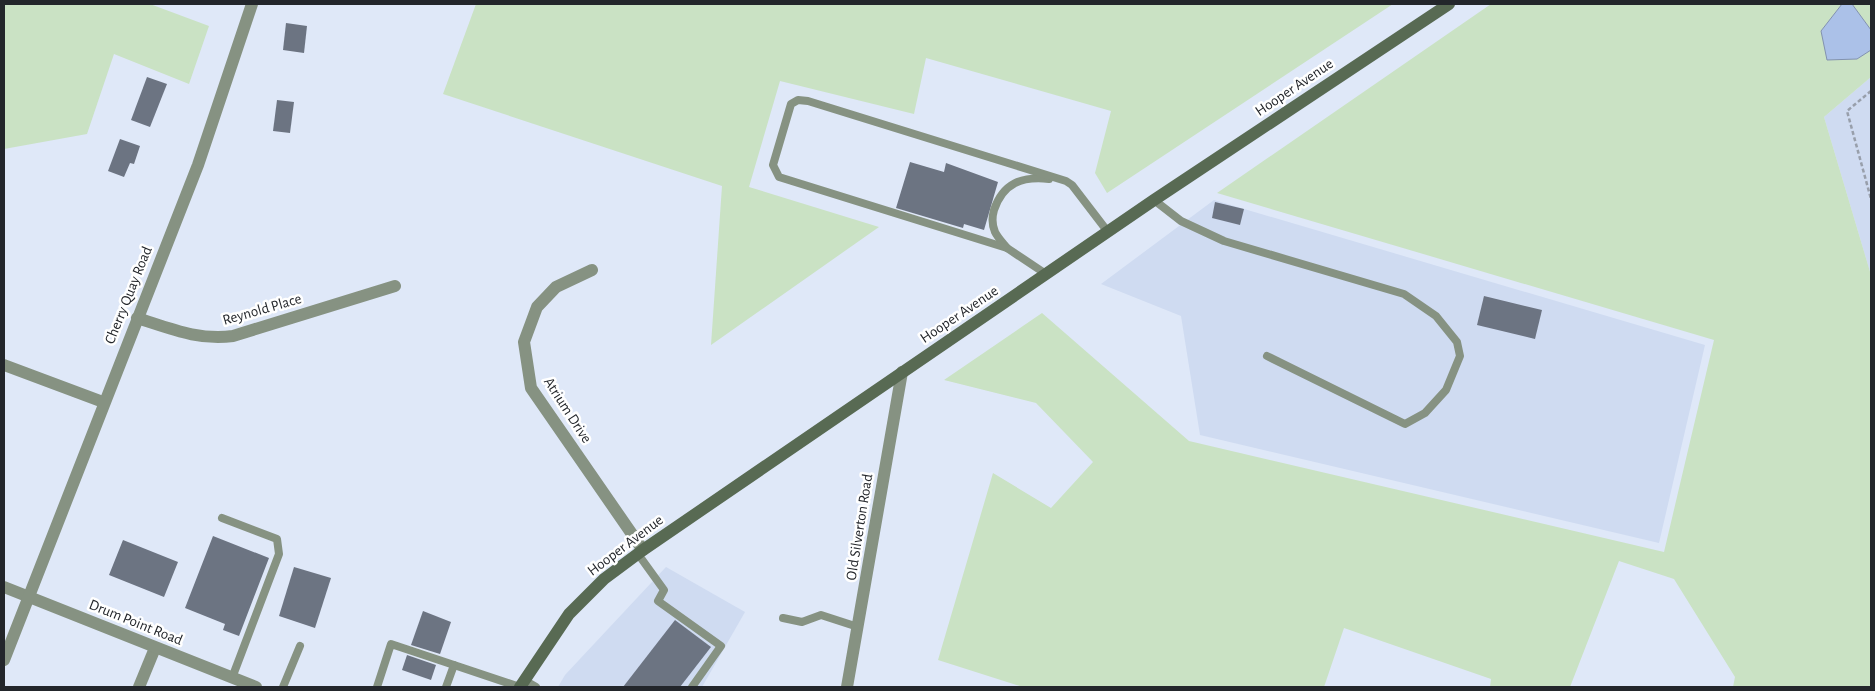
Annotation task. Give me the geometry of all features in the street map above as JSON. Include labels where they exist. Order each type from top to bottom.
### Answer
[{"type":"main road","name":"Hooper Avenue","points":[[522,685],[569,614],[604,579],[640,552],[1154,200],[1449,4]]},
{"type":"street","name":"Cherry Quay Road","points":[[4,660],[103,402],[198,165],[252,4]]},
{"type":"street","name":"Atrium Drive","points":[[592,270],[556,287],[537,307],[524,342],[531,388],[640,552]]},
{"type":"street","name":"Reynold Place","points":[[137,318],[199,336],[215,338],[233,336],[395,286]]},
{"type":"street","points":[[4,365],[103,402]]},
{"type":"street","name":"Old Silverton Road","points":[[847,687],[902,372]]},
{"type":"street","name":"Drum Point Road","points":[[4,587],[256,687]]},
{"type":"street","points":[[140,687],[155,648]]},
{"type":"lane","points":[[1046,274],[1007,248],[779,177],[773,165],[791,104],[798,100],[808,101],[1066,181],[1072,185],[1108,232]]},
{"type":"lane","points":[[1007,248],[995,232],[992,218],[999,197],[1007,188],[1022,180],[1042,178],[1066,181]]},
{"type":"lane","points":[[1154,200],[1180,221],[1224,242],[1404,294],[1436,316],[1457,342],[1460,356],[1446,390],[1425,413],[1405,424],[1267,356]]},
{"type":"lane","points":[[222,518],[276,539],[280,547],[232,678]]},
{"type":"lane","points":[[640,552],[664,590],[658,601],[721,646],[692,687]]},
{"type":"lane","points":[[783,618],[802,622],[821,615],[858,627]]},
{"type":"lane","points":[[377,687],[391,644],[454,665],[522,685],[536,687]]},
{"type":"lane","points":[[283,687],[300,646]]},
{"type":"lane","points":[[446,687],[454,665]]},
{"type":"path","points":[[1871,91],[1847,111],[1871,199]]},
{"type":"shaded area","points":[[1871,77],[1871,275],[1824,117]]},
{"type":"shaded area","points":[[1214,200],[1705,345],[1659,543],[1200,435],[1181,316],[1101,284]]},
{"type":"shaded area","points":[[666,567],[745,612],[702,687],[558,687],[565,675]]},
{"type":"green space","points":[[4,4],[150,4],[209,26],[189,84],[114,54],[87,134],[4,149]]},
{"type":"green space","points":[[476,4],[1393,4],[1107,193],[1095,173],[1111,111],[926,58],[914,114],[780,81],[749,187],[879,227],[711,345],[722,186],[443,94]]},
{"type":"green space","points":[[1491,4],[1842,4],[1821,31],[1857,59],[1871,50],[1871,77],[1824,117],[1871,275],[1871,687],[1733,687],[1735,677],[1674,579],[1619,561],[1570,687],[1490,687],[1491,679],[1344,628],[1324,687],[1023,687],[938,660],[993,473],[1051,508],[1093,462],[1036,403],[944,380],[1042,313],[1189,441],[1664,552],[1714,340],[1217,193]]},
{"type":"green space","points":[[1852,4],[1871,4],[1871,30]]},
{"type":"water","points":[[1842,4],[1852,4],[1871,30],[1871,50],[1857,59],[1827,60],[1821,31]]},
{"type":"building","points":[[286,23],[307,26],[304,53],[283,50]]},
{"type":"building","points":[[147,77],[167,84],[150,127],[131,120]]},
{"type":"building","points":[[277,100],[294,102],[290,133],[273,131]]},
{"type":"building","points":[[120,139],[140,146],[134,164],[130,163],[124,177],[108,171]]},
{"type":"building","points":[[910,162],[944,172],[946,163],[998,182],[984,230],[964,224],[963,228],[896,208]]},
{"type":"building","points":[[1215,202],[1244,209],[1240,225],[1212,218]]},
{"type":"building","points":[[1484,296],[1542,310],[1535,339],[1477,325]]},
{"type":"building","points":[[213,536],[269,558],[239,636],[223,630],[225,624],[185,608]]},
{"type":"building","points":[[123,540],[178,562],[164,597],[109,575]]},
{"type":"building","points":[[294,567],[331,578],[315,628],[279,616]]},
{"type":"building","points":[[423,611],[451,622],[440,654],[411,645]]},
{"type":"building","points":[[675,620],[711,647],[680,687],[623,687]]},
{"type":"building","points":[[407,655],[436,665],[431,680],[402,670]]}]
